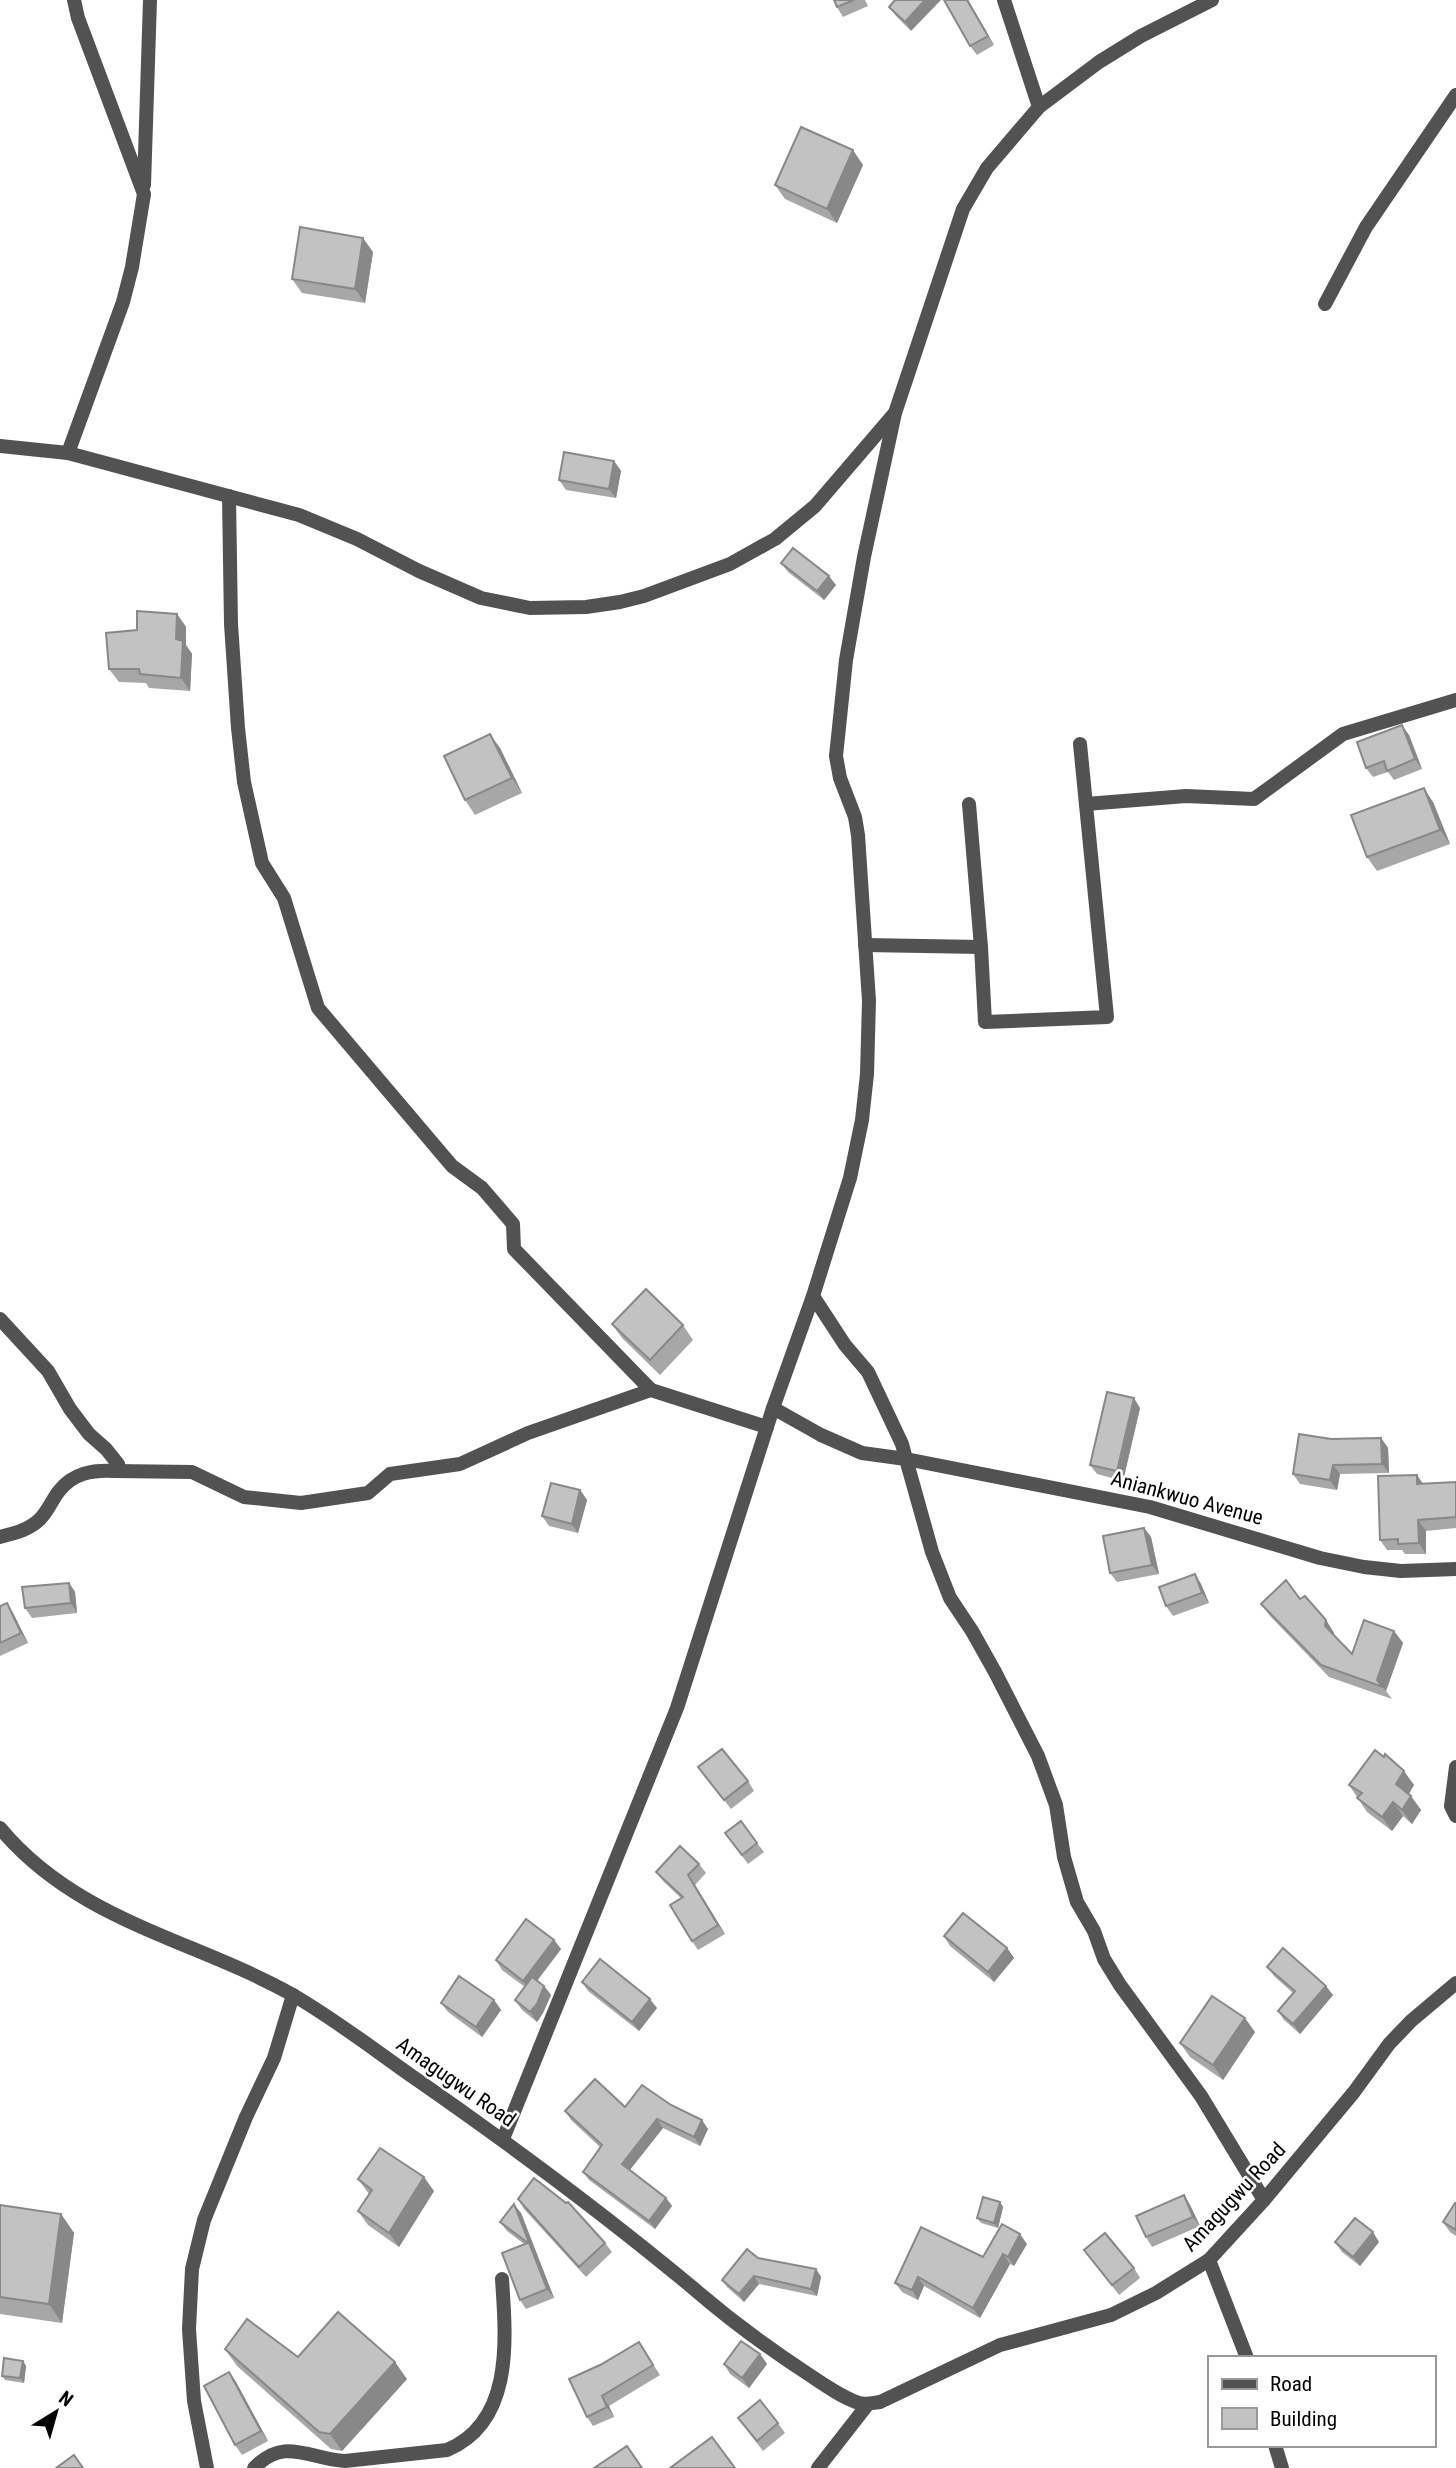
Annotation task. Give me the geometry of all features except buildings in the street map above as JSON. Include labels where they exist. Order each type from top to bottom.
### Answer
[{"type":"street","points":[[74,0],[78,19],[144,194]]},
{"type":"street","points":[[68,453],[123,302],[132,267],[144,194],[150,0]]},
{"type":"street","points":[[1004,0],[1040,107]]},
{"type":"street","points":[[503,2139],[677,1708],[850,1178],[862,1120],[867,1073],[869,1001],[857,826],[840,778],[836,756],[846,660],[895,413],[963,209],[987,168],[1040,107],[1099,62],[1141,36],[1212,0]]},
{"type":"street","points":[[1325,304],[1366,227],[1456,95]]},
{"type":"street","points":[[0,446],[68,453],[299,515],[481,598],[530,608],[597,606],[644,596],[730,564],[775,539],[815,506],[895,413]]},
{"type":"street","points":[[229,496],[234,676],[244,782],[262,863],[284,898],[318,1008],[452,1166],[482,1188],[513,1224],[514,1249],[651,1390],[767,1427]]},
{"type":"street","points":[[1086,804],[1186,796],[1254,799],[1343,734],[1456,700]]},
{"type":"street","points":[[969,804],[985,1022],[1107,1017],[1080,744]]},
{"type":"street","points":[[865,945],[981,947]]},
{"type":"street","points":[[813,1296],[845,1345],[868,1372],[902,1444],[932,1552],[950,1598],[972,1630],[1038,1756],[1056,1805],[1064,1857],[1077,1902],[1094,1931],[1104,1959],[1201,2096],[1264,2200]]},
{"type":"street","points":[[0,1319],[48,1371],[70,1409],[89,1434],[114,1458],[118,1464],[114,1471]]},
{"type":"street","points":[[0,1537],[20,1532],[43,1517],[60,1489],[78,1474],[101,1470],[192,1472],[244,1497],[301,1503],[368,1493],[390,1474],[460,1464],[528,1433],[651,1390]]},
{"type":"street","name":"Aniankwuo Avenue","points":[[773,1408],[821,1435],[862,1453],[906,1459],[1150,1507],[1320,1558],[1364,1567],[1401,1571],[1456,1569]]},
{"type":"street","points":[[1456,1767],[1451,1806],[1456,1816]]},
{"type":"street","name":"Amagugwu Road","points":[[0,1828],[48,1874],[104,1910],[293,1995],[503,2139],[647,2249],[723,2314],[826,2386],[859,2403],[868,2404],[880,2402],[1000,2346],[1111,2315],[1156,2293],[1209,2260],[1264,2200],[1354,2092],[1389,2044],[1411,2021],[1456,1983]]},
{"type":"street","points":[[207,2468],[194,2401],[189,2329],[192,2269],[204,2220],[246,2117],[274,2058],[293,1995]]},
{"type":"street","points":[[1209,2260],[1246,2356]]},
{"type":"street","points":[[254,2468],[272,2453],[289,2449],[328,2460],[345,2461],[447,2450],[460,2444],[484,2423],[497,2397],[506,2339],[502,2279]]},
{"type":"street","points":[[818,2468],[868,2404]]},
{"type":"street","points":[[1276,2447],[1282,2468]]}]
